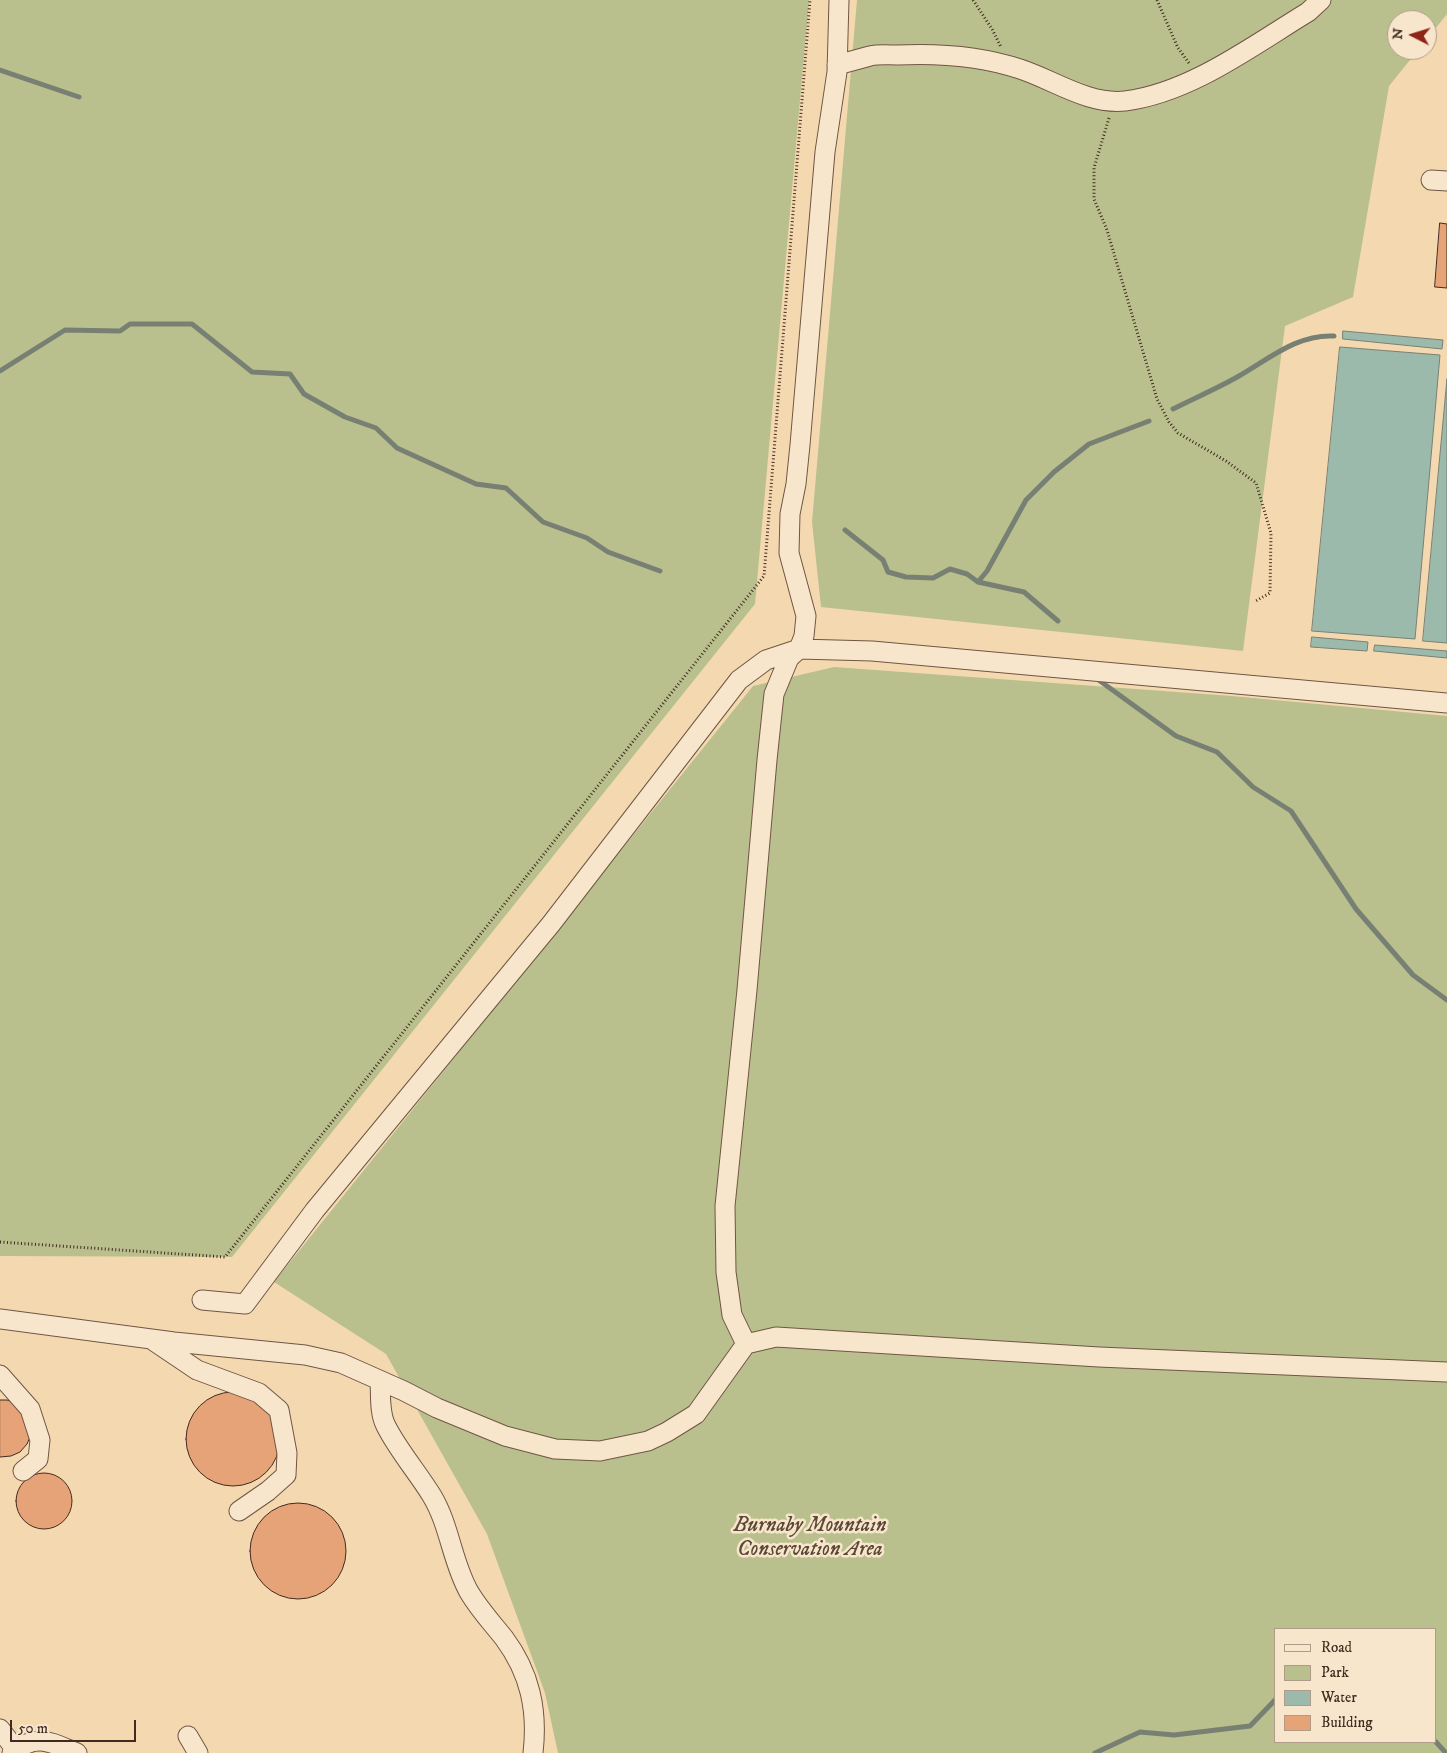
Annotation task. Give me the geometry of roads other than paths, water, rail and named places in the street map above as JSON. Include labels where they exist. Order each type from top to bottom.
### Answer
[{"type":"lane","points":[[746,1344],[732,1315],[726,1272],[725,1206],[774,694],[789,658],[799,648],[804,636],[806,616],[789,552],[790,514],[796,484],[800,445],[825,152],[837,65],[838,0]]},
{"type":"lane","points":[[837,65],[872,56],[912,54],[962,56],[1020,69],[1083,95],[1111,101],[1124,101],[1161,94],[1200,77],[1308,12],[1321,0]]},
{"type":"lane","points":[[202,1300],[246,1304],[315,1210],[550,924],[739,680],[766,660],[799,648],[872,651],[1447,703]]},
{"type":"lane","points":[[0,1320],[305,1355],[340,1363],[404,1391],[437,1408],[505,1436],[555,1449],[600,1451],[648,1441],[696,1414],[746,1344],[776,1337],[1089,1356],[1447,1372]]},
{"type":"lane","points":[[151,1338],[197,1370],[259,1393],[279,1410],[288,1453],[286,1475],[268,1491],[239,1511]]},
{"type":"lane","points":[[0,1375],[30,1408],[40,1440],[38,1459],[23,1471]]},
{"type":"lane","points":[[380,1381],[381,1404],[385,1425],[433,1498],[448,1532],[459,1569],[469,1592],[505,1639],[524,1674],[534,1711],[536,1730],[533,1753]]},
{"type":"lane","points":[[0,1729],[9,1750],[26,1744],[49,1741],[75,1753]]},
{"type":"lane","points":[[188,1736],[198,1753]]},
{"type":"water","points":[[1343,331],[1443,340],[1442,349],[1343,339]]},
{"type":"water","points":[[1340,347],[1440,355],[1415,639],[1312,631]]},
{"type":"water","points":[[1447,379],[1447,643],[1423,641]]},
{"type":"water","points":[[1312,637],[1368,642],[1367,651],[1311,647]]},
{"type":"water","points":[[1375,645],[1447,651],[1447,658],[1374,651]]},
{"type":"waterway","points":[[0,70],[79,97]]},
{"type":"waterway","points":[[0,371],[65,330],[120,331],[130,324],[192,324],[252,372],[290,374],[304,394],[345,417],[376,428],[397,448],[476,484],[506,488],[543,522],[587,538],[608,552],[660,571]]},
{"type":"waterway","points":[[1173,409],[1231,380],[1296,343],[1321,336],[1334,336]]},
{"type":"waterway","points":[[978,582],[987,571],[1026,500],[1054,472],[1089,444],[1149,421]]},
{"type":"waterway","points":[[845,530],[883,560],[888,572],[906,577],[933,578],[950,569],[967,574],[978,582],[1024,592],[1058,621]]},
{"type":"waterway","points":[[1100,681],[1176,736],[1217,752],[1253,787],[1291,811],[1356,909],[1413,975],[1447,1000]]},
{"type":"waterway","points":[[1095,1753],[1140,1732],[1174,1735],[1250,1726],[1274,1701]]},
{"type":"waterway","points":[[1437,1743],[1446,1753]]},
{"type":"park label","name":"Burnaby Mountain Conservation Area","points":[[810,1539]]}]
